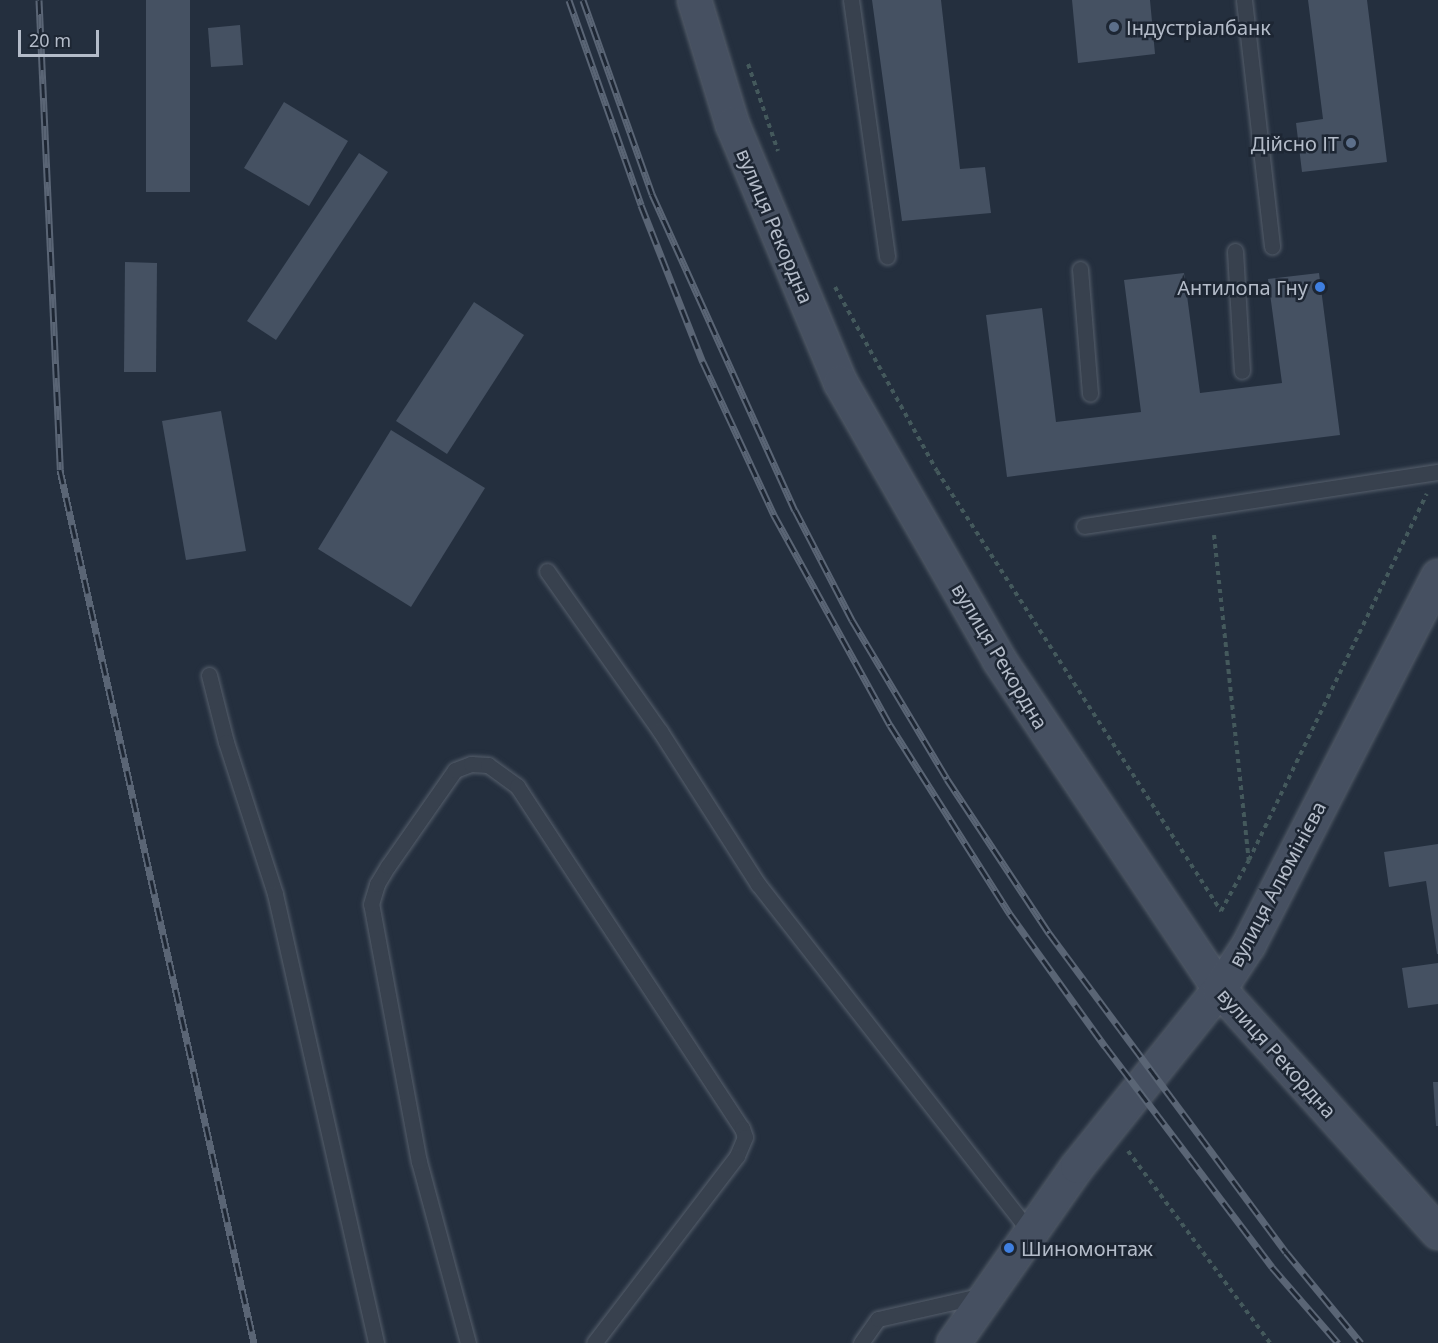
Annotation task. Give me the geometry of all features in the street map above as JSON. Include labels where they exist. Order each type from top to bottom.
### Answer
[{"type":"street","name":"вулиця Рекордна","points":[[694,0],[732,124],[840,381],[999,660],[1219,989],[1438,1232]]},
{"type":"street","name":"вулиця Алюмінієва","points":[[952,1343],[1077,1166],[1219,989],[1248,945],[1438,576]]},
{"type":"lane","points":[[851,0],[887,256]]},
{"type":"lane","points":[[1244,0],[1272,246]]},
{"type":"lane","points":[[1235,251],[1242,371]]},
{"type":"lane","points":[[1080,269],[1090,394]]},
{"type":"lane","points":[[1084,526],[1438,472]]},
{"type":"lane","points":[[547,571],[660,731],[758,884],[1030,1232]]},
{"type":"lane","points":[[209,675],[226,742],[275,894],[376,1343]]},
{"type":"lane","points":[[468,1343],[419,1162],[371,904],[377,884],[388,866],[455,770],[471,764],[489,765],[517,786],[742,1128],[745,1137],[737,1156],[594,1343]]},
{"type":"lane","points":[[861,1343],[878,1319],[987,1294]]},
{"type":"path","points":[[1214,535],[1249,860]]},
{"type":"path","points":[[1114,1118],[1132,1158],[1270,1343]]},
{"type":"building","points":[[146,0],[190,0],[190,192],[146,192]]},
{"type":"building","points":[[872,0],[941,0],[960,169],[985,167],[991,213],[902,221]]},
{"type":"building","name":"Індустріалбанк","points":[[1072,0],[1150,0],[1155,54],[1078,63]]},
{"type":"building","points":[[1308,0],[1367,0],[1387,162],[1302,172],[1296,123],[1323,119]]},
{"type":"building","points":[[240,25],[243,65],[211,67],[208,28]]},
{"type":"building","points":[[284,102],[348,141],[309,206],[244,168]]},
{"type":"building","points":[[359,153],[388,172],[276,340],[247,321]]},
{"type":"building","points":[[125,262],[157,263],[156,372],[124,372]]},
{"type":"building","points":[[1184,273],[1200,393],[1282,383],[1268,279],[1319,273],[1340,435],[1007,477],[986,315],[1042,308],[1056,422],[1141,412],[1124,280]]},
{"type":"building","points":[[474,302],[524,335],[447,454],[396,421]]},
{"type":"building","points":[[221,411],[246,551],[186,560],[162,421]]},
{"type":"building","points":[[391,430],[485,488],[411,607],[318,549]]},
{"type":"building","points":[[1438,844],[1437,954],[1426,881],[1389,887],[1384,852]]},
{"type":"building","points":[[1438,963],[1438,1004],[1408,1008],[1402,968]]},
{"type":"building","points":[[1433,1082],[1438,1082],[1438,1126],[1436,1126]]},
{"type":"railway","points":[[39,0],[60,470],[254,1343]]},
{"type":"railway","points":[[569,0],[641,205],[703,362],[774,515],[890,725],[1010,914],[1105,1046],[1272,1267],[1338,1343]]},
{"type":"railway","points":[[583,0],[652,194],[795,510],[852,620],[947,779],[1049,933],[1286,1252],[1361,1343]]},
{"type":"place","name":"Індустріалбанк","points":[[1114,27]]},
{"type":"place","name":"Дійсно ІТ","points":[[1351,143]]},
{"type":"place","name":"Антилопа Гну","points":[[1320,287]]},
{"type":"place","name":"Шиномонтаж","points":[[1009,1248]]}]
